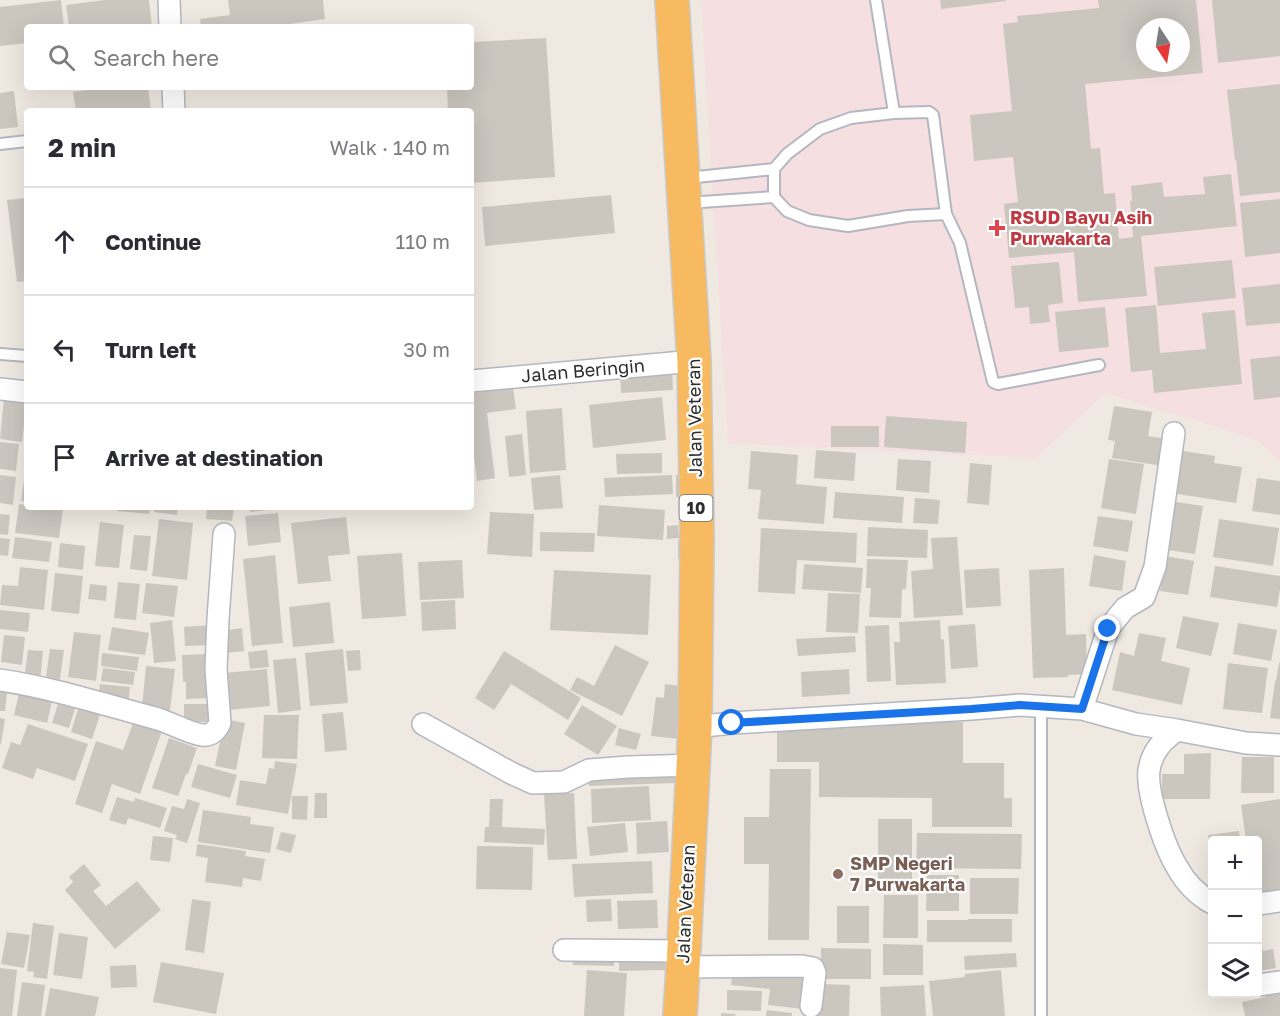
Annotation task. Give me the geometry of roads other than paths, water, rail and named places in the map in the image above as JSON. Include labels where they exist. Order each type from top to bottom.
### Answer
[{"type":"highway","name":"Jalan Veteran","points":[[672,0],[694,361],[696,537],[694,765],[680,1016]]},
{"type":"street","points":[[169,0],[170,24]]},
{"type":"street","points":[[173,90],[174,108]]},
{"type":"street","name":"Jalan Beringin","points":[[474,381],[694,361]]},
{"type":"street","points":[[0,389],[24,392]]},
{"type":"street","points":[[1082,709],[1108,629],[1125,608],[1144,597],[1155,567],[1174,434]]},
{"type":"street","points":[[0,680],[109,706],[170,723],[200,735],[210,735],[220,723],[216,669],[224,534]]},
{"type":"street","points":[[695,727],[1020,705],[1082,709],[1136,724],[1246,743],[1280,745]]},
{"type":"street","points":[[423,724],[533,783],[564,782],[590,770],[694,765]]},
{"type":"street","points":[[1178,730],[1163,739],[1152,758],[1149,776],[1150,791],[1156,816],[1176,866],[1186,881],[1208,900]]},
{"type":"street","points":[[1262,903],[1280,901]]},
{"type":"street","points":[[564,950],[802,966],[813,969],[815,973],[811,1006]]},
{"type":"street","points":[[1262,985],[1280,982]]},
{"type":"lane","points":[[876,0],[894,113]]},
{"type":"lane","points":[[685,191],[774,169],[787,154],[820,129],[851,118],[929,112],[933,115],[946,214],[960,243],[993,382],[998,384],[1099,365]]},
{"type":"lane","points":[[0,144],[24,141]]},
{"type":"lane","points":[[774,169],[774,197],[787,211],[809,220],[848,226],[908,216],[946,214]]},
{"type":"lane","points":[[685,191],[774,197]]},
{"type":"lane","points":[[0,354],[24,356]]},
{"type":"lane","points":[[1041,706],[1041,1015]]},
{"type":"place","name":"RSUD Bayu Asih Purwakarta","points":[[997,228]]},
{"type":"place","name":"SMP Negeri 7 Purwakarta","points":[[838,874]]}]
